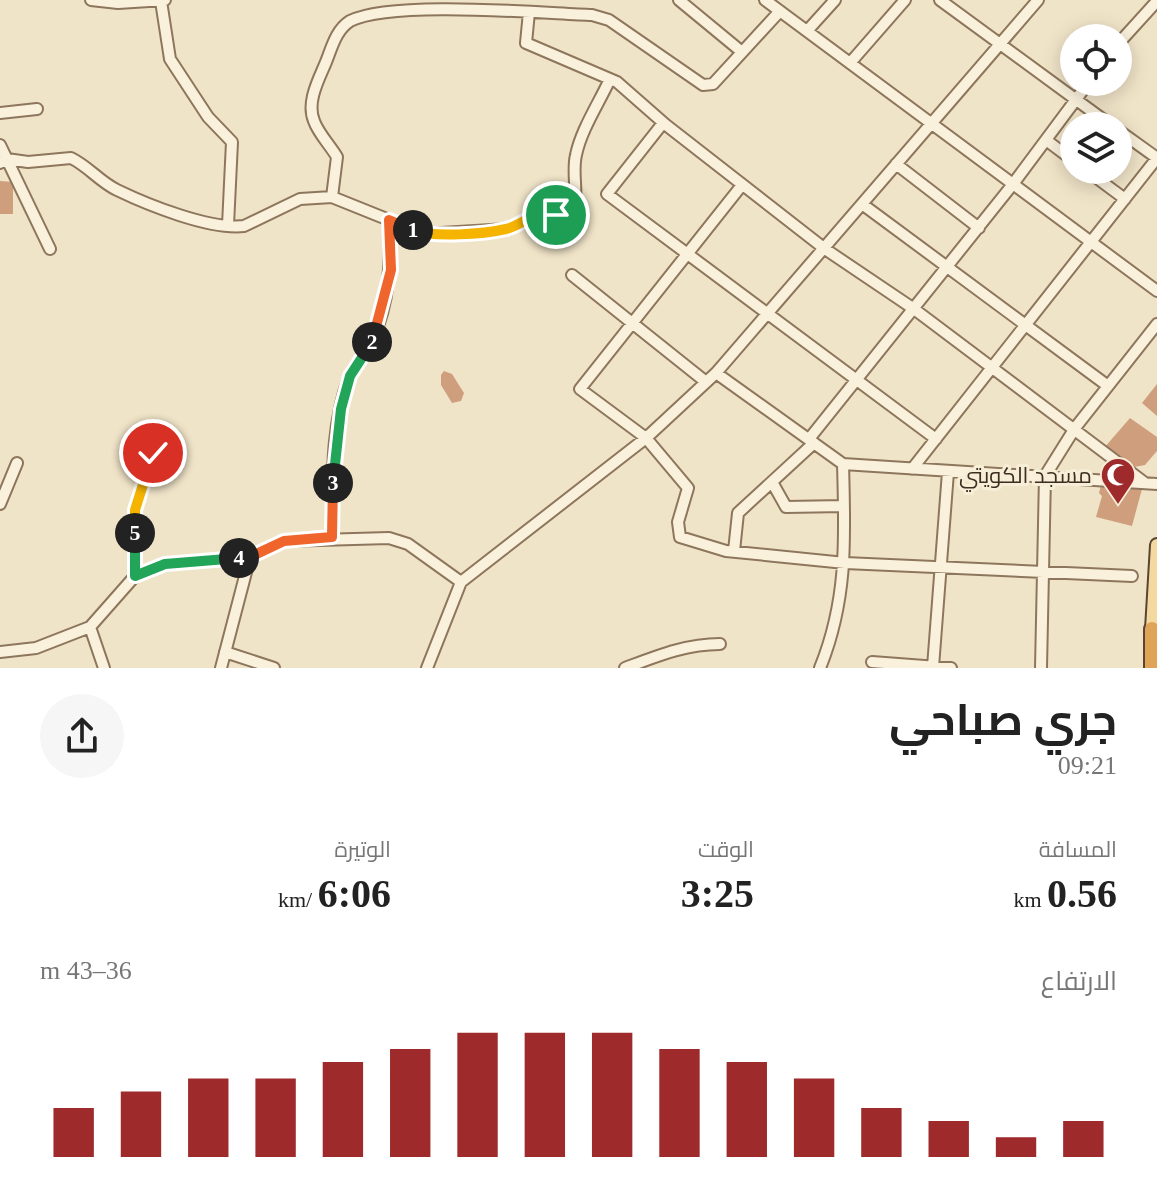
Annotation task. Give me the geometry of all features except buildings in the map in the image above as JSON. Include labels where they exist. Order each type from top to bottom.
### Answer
[{"type":"highway","points":[[1152,629],[1152,668]]},
{"type":"main road","points":[[1152,629],[1157,545]]},
{"type":"street","points":[[91,0],[118,3],[164,1],[170,59],[208,117],[232,142],[228,225]]},
{"type":"street","points":[[679,0],[742,52]]},
{"type":"street","points":[[765,0],[1157,291]]},
{"type":"street","points":[[807,31],[835,0]]},
{"type":"street","points":[[850,63],[905,0]]},
{"type":"street","points":[[940,0],[1093,112]]},
{"type":"street","points":[[427,668],[461,582],[646,438],[716,373],[769,316],[930,123],[1038,0]]},
{"type":"street","points":[[1132,29],[1157,1]]},
{"type":"street","points":[[332,197],[337,157],[314,122],[312,109],[314,92],[341,27],[353,18],[393,8],[463,4],[592,15],[609,20],[703,85],[713,84],[780,11]]},
{"type":"street","points":[[529,12],[526,43],[610,79],[825,249],[914,309],[1145,483]]},
{"type":"street","points":[[3,161],[71,158],[115,189],[187,217],[228,225],[244,226],[300,199],[332,197],[424,234],[508,229],[545,210],[570,217],[576,207],[576,153],[610,79]]},
{"type":"street","points":[[734,551],[738,513],[812,441],[1079,96]]},
{"type":"street","points":[[0,113],[37,109]]},
{"type":"street","points":[[663,123],[607,194],[936,439]]},
{"type":"street","points":[[1046,140],[1060,150]]},
{"type":"street","points":[[912,469],[1157,158],[1132,140]]},
{"type":"street","points":[[0,145],[3,161],[50,249]]},
{"type":"street","points":[[896,164],[979,228]]},
{"type":"street","points":[[1105,184],[1125,199]]},
{"type":"street","points":[[742,185],[580,389],[646,438],[688,488],[678,522],[680,537],[734,551],[845,563],[1132,576]]},
{"type":"street","points":[[862,204],[1108,386]]},
{"type":"street","points":[[332,537],[333,477],[341,409],[350,376],[372,342],[385,300],[391,270],[389,220]]},
{"type":"street","points":[[572,275],[706,382]]},
{"type":"street","points":[[1041,668],[1045,476],[1075,428],[1157,324]]},
{"type":"street","points":[[716,373],[843,464],[1157,484]]},
{"type":"street","points":[[135,576],[135,510],[153,453]]},
{"type":"street","points":[[0,504],[17,463]]},
{"type":"street","points":[[820,668],[834,632],[845,563],[843,464]]},
{"type":"street","points":[[933,667],[948,472]]},
{"type":"street","points":[[772,482],[786,507],[844,506]]},
{"type":"street","points":[[0,652],[36,648],[90,627],[135,576],[165,564],[250,557],[284,541],[332,537],[389,538],[408,544],[461,582]]},
{"type":"street","points":[[221,668],[250,557]]},
{"type":"street","points":[[90,627],[104,668]]},
{"type":"street","points":[[625,668],[674,649],[720,644]]},
{"type":"street","points":[[225,652],[274,668]]},
{"type":"street","points":[[872,662],[951,668]]},
{"type":"place","name":"مسجد الكويتي","points":[[1118,506]]},
{"type":"route","points":[[153,453],[135,510],[135,576],[165,564],[250,557],[284,541],[332,537],[333,477],[341,409],[350,376],[372,342],[385,300],[391,270],[389,220],[424,234],[508,229],[526,217],[545,210],[556,215]]}]
